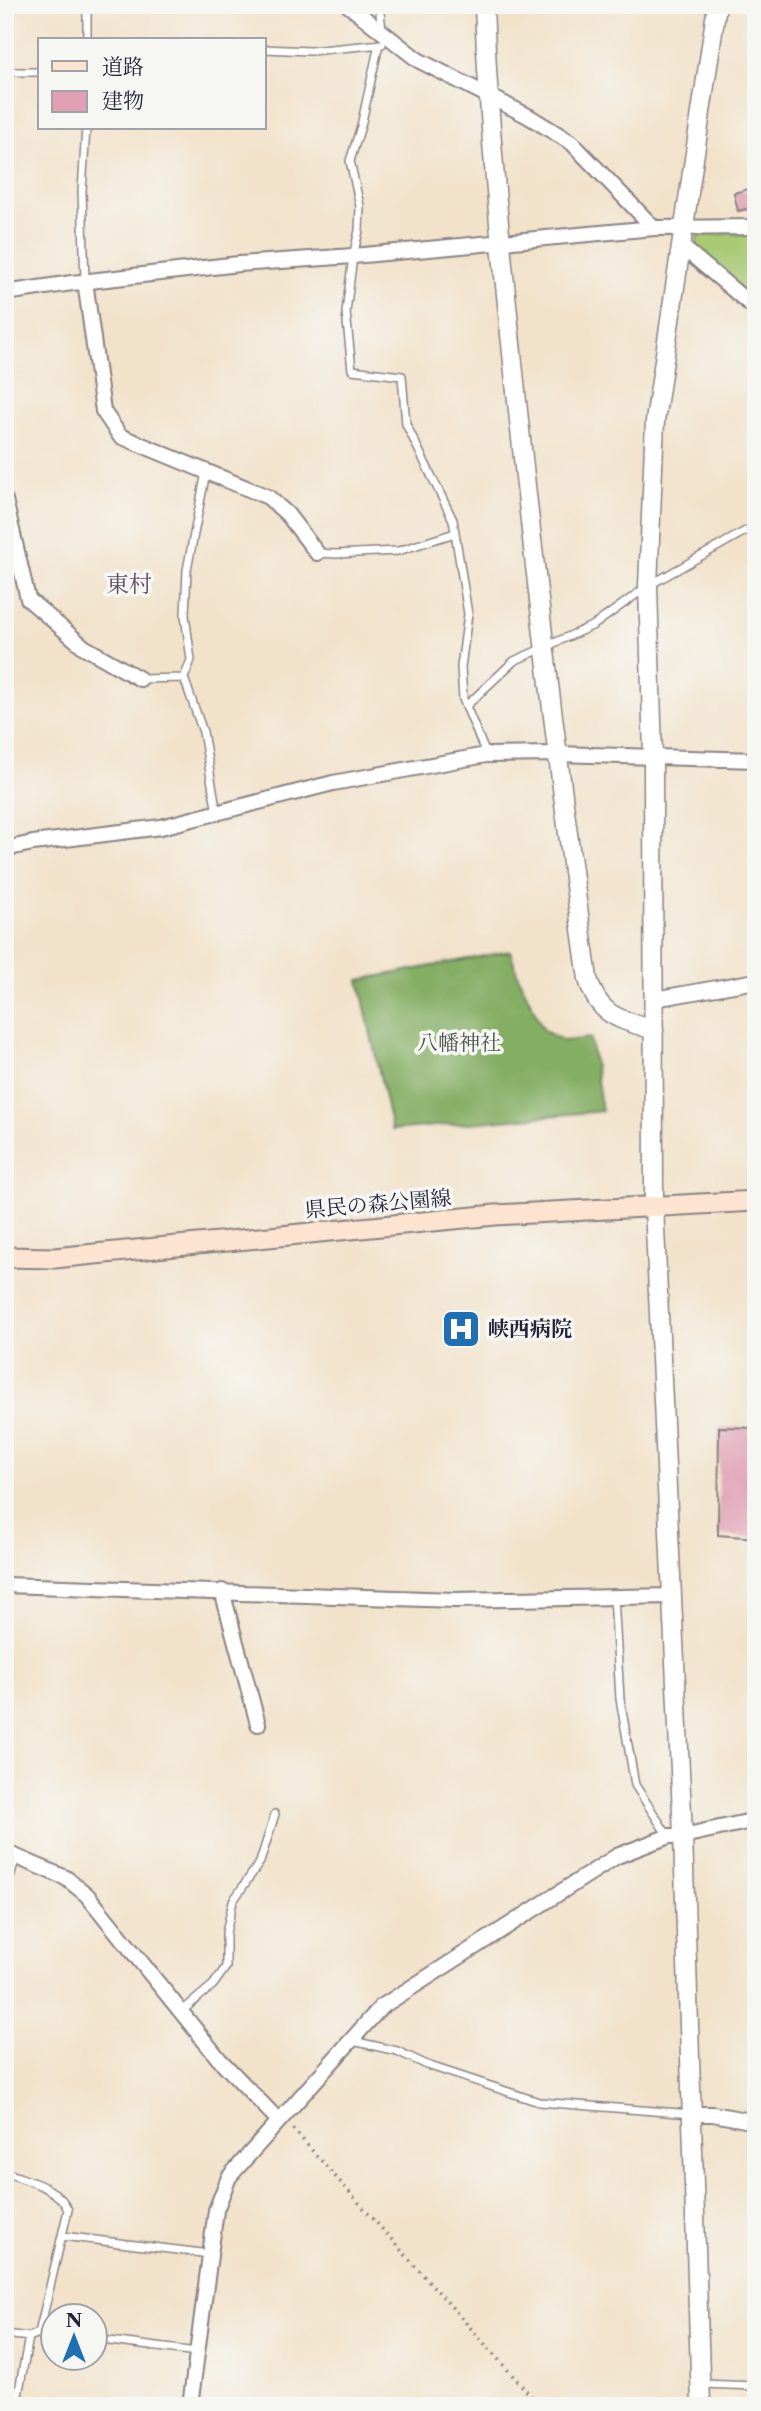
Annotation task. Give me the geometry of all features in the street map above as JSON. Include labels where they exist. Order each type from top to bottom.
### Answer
[{"type":"main road","name":"県民の森公園線","points":[[5,1257],[54,1258],[495,1215],[756,1201]]},
{"type":"street","points":[[348,5],[381,37],[396,42],[418,60],[528,116],[572,143],[654,228]]},
{"type":"street","points":[[484,5],[487,97],[500,242],[557,754],[585,959],[593,997],[605,1010],[619,1019],[654,1030]]},
{"type":"street","points":[[701,2406],[692,2114],[676,1836],[673,1596],[654,1206],[653,757],[648,586],[655,421],[718,5]]},
{"type":"street","points":[[5,293],[239,264],[654,228],[756,227]]},
{"type":"street","points":[[680,245],[756,309]]},
{"type":"street","points":[[85,281],[103,411],[120,436],[268,497],[287,514],[317,553]]},
{"type":"street","points":[[5,500],[29,599],[84,647],[140,679]]},
{"type":"street","points":[[5,849],[161,827],[333,783],[486,755],[557,754],[756,760]]},
{"type":"street","points":[[655,999],[756,981]]},
{"type":"street","points":[[5,1585],[455,1600],[673,1596]]},
{"type":"street","points":[[222,1591],[258,1724]]},
{"type":"street","points":[[190,2406],[216,2210],[229,2177],[381,2007],[617,1856],[676,1836],[756,1820]]},
{"type":"street","points":[[11,1854],[66,1878],[87,1895],[219,2059],[281,2119]]},
{"type":"street","points":[[692,2114],[713,2114],[756,2122]]},
{"type":"lane","points":[[87,38],[88,5]]},
{"type":"lane","points":[[379,5],[381,37],[361,126],[350,161],[360,206],[359,231],[346,312],[352,370],[401,376],[406,424],[453,520],[468,614],[461,667],[463,699],[486,755]]},
{"type":"lane","points":[[266,49],[310,51],[381,37]]},
{"type":"lane","points":[[5,72],[38,72]]},
{"type":"lane","points":[[85,281],[82,191],[86,130]]},
{"type":"lane","points":[[206,472],[187,570],[185,615],[191,660],[184,678],[203,732],[217,813]]},
{"type":"lane","points":[[466,706],[514,662],[594,625],[648,586],[756,525]]},
{"type":"lane","points":[[317,553],[398,551],[455,533]]},
{"type":"lane","points":[[140,679],[184,678]]},
{"type":"lane","points":[[614,1597],[620,1699],[635,1784],[676,1836]]},
{"type":"lane","points":[[181,2012],[213,1985],[226,1967],[226,1933],[233,1901],[260,1862],[275,1814]]},
{"type":"lane","points":[[5,1893],[11,1854]]},
{"type":"lane","points":[[353,2041],[397,2051],[427,2065],[539,2102],[692,2114]]},
{"type":"lane","points":[[5,2172],[52,2191],[64,2200],[68,2210],[46,2302]]},
{"type":"lane","points":[[62,2236],[210,2254]]},
{"type":"lane","points":[[5,2334],[29,2337],[38,2333]]},
{"type":"lane","points":[[16,2406],[29,2337]]},
{"type":"lane","points":[[108,2341],[197,2352]]},
{"type":"lane","points":[[701,2384],[756,2386]]},
{"type":"path","points":[[281,2119],[540,2406]]},
{"type":"green space","points":[[756,233],[756,305],[695,253],[698,234]]},
{"type":"green space","name":"八幡神社","points":[[510,951],[518,976],[544,1031],[564,1041],[590,1038],[602,1111],[392,1130],[359,980]]},
{"type":"building","points":[[756,187],[756,207],[738,211],[734,193]]},
{"type":"building","points":[[719,1427],[756,1428],[756,1538],[718,1535]]},
{"type":"place","name":"峡西病院","points":[[461,1329]]},
{"type":"district","name":"東村","points":[[129,584]]}]
